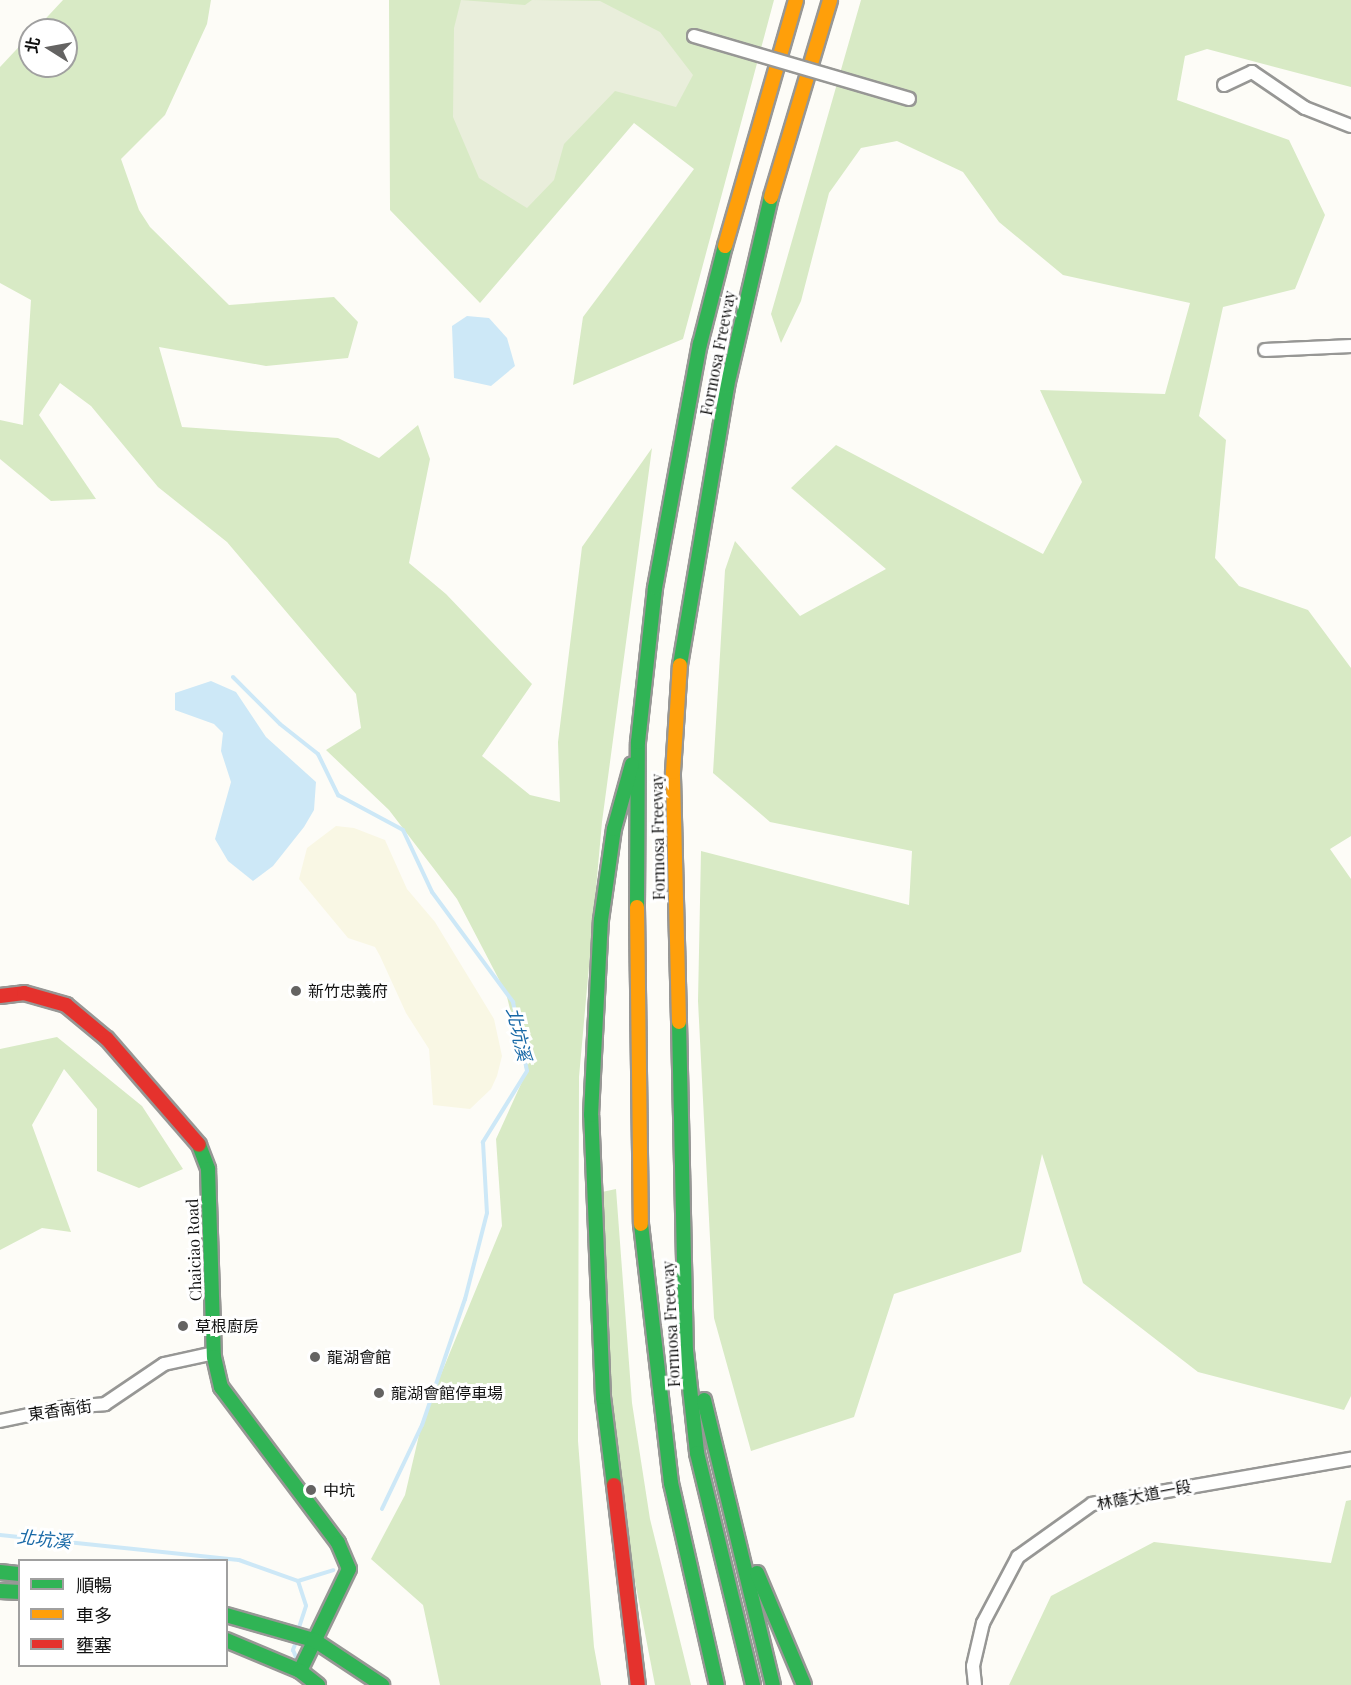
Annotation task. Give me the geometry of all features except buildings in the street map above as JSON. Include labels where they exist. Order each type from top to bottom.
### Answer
[{"type":"main road","name":"Formosa Freeway","points":[[717,1685],[671,1483],[642,1254],[635,958],[640,828],[638,742],[655,588],[700,344],[754,134],[796,0]]},
{"type":"main road","name":"Formosa Freeway","points":[[753,1685],[697,1453],[686,1351],[673,772],[682,643],[747,291],[783,146],[830,0]]},
{"type":"main road","points":[[638,742],[614,829],[601,920],[591,1115],[603,1397],[638,1684]]},
{"type":"main road","name":"Chaiciao Road","points":[[0,996],[24,993],[66,1005],[121,1053],[197,1138],[208,1169],[214,1353],[221,1387],[338,1543],[349,1569],[300,1671]]},
{"type":"main road","points":[[686,1351],[701,1388],[773,1685]]},
{"type":"main road","points":[[735,1526],[804,1685]]},
{"type":"main road","points":[[0,1572],[18,1574]]},
{"type":"main road","points":[[0,1591],[18,1592]]},
{"type":"main road","points":[[228,1617],[314,1640],[382,1685]]},
{"type":"main road","points":[[228,1641],[300,1671],[318,1685]]},
{"type":"street","points":[[694,36],[909,99]]},
{"type":"street","points":[[1224,85],[1252,72],[1305,108],[1351,126]]},
{"type":"street","points":[[1265,350],[1351,346]]},
{"type":"street","name":"東香南街","points":[[0,1421],[105,1404],[164,1364],[214,1353]]},
{"type":"street","name":"林蔭大道一段","points":[[975,1685],[973,1666],[983,1623],[1018,1557],[1092,1504],[1351,1459]]},
{"type":"shaded area","points":[[336,826],[354,828],[385,840],[407,889],[435,922],[494,1019],[502,1056],[497,1076],[491,1089],[470,1109],[433,1105],[429,1049],[406,1013],[375,947],[348,938],[299,879],[307,848]]},
{"type":"green space","points":[[63,0],[211,0],[207,24],[165,115],[121,159],[139,210],[150,227],[229,305],[334,297],[358,322],[348,358],[266,366],[159,347],[182,427],[338,438],[379,458],[418,425],[430,459],[409,563],[446,594],[532,684],[482,756],[530,795],[560,802],[558,742],[582,547],[652,448],[602,822],[579,1077],[578,1441],[594,1647],[601,1685],[440,1685],[423,1605],[371,1559],[405,1495],[423,1418],[502,1226],[496,1139],[526,1073],[506,993],[457,899],[389,810],[326,750],[361,728],[356,694],[227,542],[158,487],[91,406],[60,383],[39,415],[96,499],[51,501],[0,459],[0,420],[23,425],[31,300],[0,283],[0,67],[18,48],[18,78],[78,78],[78,18],[46,18]]},
{"type":"green space","points":[[389,0],[774,0],[683,339],[573,385],[583,317],[694,169],[634,123],[480,303],[390,210]]},
{"type":"green space","points":[[461,0],[525,5],[532,0],[600,1],[660,32],[693,75],[676,107],[615,91],[564,144],[554,180],[527,208],[479,178],[453,117],[454,28]]},
{"type":"green space","points":[[861,0],[1351,0],[1351,87],[1207,49],[1185,56],[1177,100],[1289,140],[1325,215],[1295,289],[1223,307],[1199,416],[1226,440],[1215,558],[1239,586],[1308,610],[1351,668],[1351,836],[1330,849],[1351,879],[1351,1396],[1344,1410],[1198,1372],[1083,1283],[1042,1154],[1021,1252],[894,1294],[854,1417],[751,1451],[714,1318],[698,1001],[701,851],[909,905],[912,851],[770,822],[713,773],[725,570],[735,541],[800,616],[886,569],[791,488],[836,445],[1043,554],[1082,482],[1040,390],[1165,394],[1190,303],[1063,275],[999,222],[963,172],[897,141],[861,148],[829,193],[801,301],[781,343],[771,314]]},
{"type":"green space","points":[[57,1037],[142,1106],[183,1169],[139,1188],[97,1171],[97,1109],[64,1069],[32,1125],[71,1232],[42,1228],[0,1250],[0,1049]]},
{"type":"green space","points":[[616,1189],[632,1403],[650,1519],[691,1685],[655,1685],[626,1535],[604,1312],[602,1192]]},
{"type":"green space","points":[[1351,1500],[1351,1685],[1009,1685],[1051,1596],[1154,1542],[1331,1563],[1346,1501]]},
{"type":"water","points":[[467,316],[489,318],[507,338],[515,366],[491,386],[454,378],[452,326]]},
{"type":"water","points":[[211,681],[236,692],[266,737],[316,782],[314,810],[304,827],[273,866],[253,881],[228,861],[215,839],[231,782],[221,751],[223,733],[214,724],[175,710],[175,693]]},
{"type":"waterway","name":"北坑溪","points":[[233,677],[280,724],[318,754],[338,795],[403,830],[432,892],[513,1002],[527,1071],[483,1142],[487,1213],[465,1299],[422,1425],[382,1509]]},
{"type":"waterway","name":"北坑溪","points":[[0,1535],[239,1560],[298,1581],[333,1570]]},
{"type":"waterway","points":[[298,1581],[306,1606],[298,1631]]},
{"type":"waterway","points":[[296,1642],[293,1650],[298,1662]]},
{"type":"traffic: fast","points":[[680,665],[727,386],[771,197]]},
{"type":"traffic: fast","points":[[637,907],[638,742],[655,588],[700,344],[725,246]]},
{"type":"traffic: fast","points":[[614,1485],[603,1397],[591,1115],[601,920],[614,829],[632,764]]},
{"type":"traffic: fast","points":[[679,1022],[686,1351],[697,1453],[753,1685]]},
{"type":"traffic: fast","points":[[199,1145],[208,1169],[214,1357],[221,1387],[338,1543],[349,1569],[300,1671]]},
{"type":"traffic: fast","points":[[641,1224],[671,1483],[717,1685]]},
{"type":"traffic: fast","points":[[704,1400],[773,1685]]},
{"type":"traffic: fast","points":[[0,1572],[18,1574]]},
{"type":"traffic: fast","points":[[757,1573],[804,1685]]},
{"type":"traffic: fast","points":[[0,1591],[18,1592]]},
{"type":"traffic: fast","points":[[228,1616],[314,1640],[382,1685]]},
{"type":"traffic: fast","points":[[228,1641],[300,1671],[318,1685]]},
{"type":"traffic: slow","points":[[725,246],[796,0]]},
{"type":"traffic: slow","points":[[771,197],[830,0]]},
{"type":"traffic: slow","points":[[679,1022],[673,772],[680,665]]},
{"type":"traffic: slow","points":[[637,907],[641,1224]]},
{"type":"traffic: jam","points":[[0,996],[24,993],[66,1005],[107,1039],[199,1145]]},
{"type":"traffic: jam","points":[[614,1485],[638,1685]]},
{"type":"place","name":"新竹忠義府","points":[[296,991]]},
{"type":"place","name":"草根廚房","points":[[183,1326]]},
{"type":"place","name":"龍湖會館","points":[[315,1357]]},
{"type":"place","name":"龍湖會館停車場","points":[[379,1393]]},
{"type":"place","name":"中坑","points":[[311,1490]]}]
